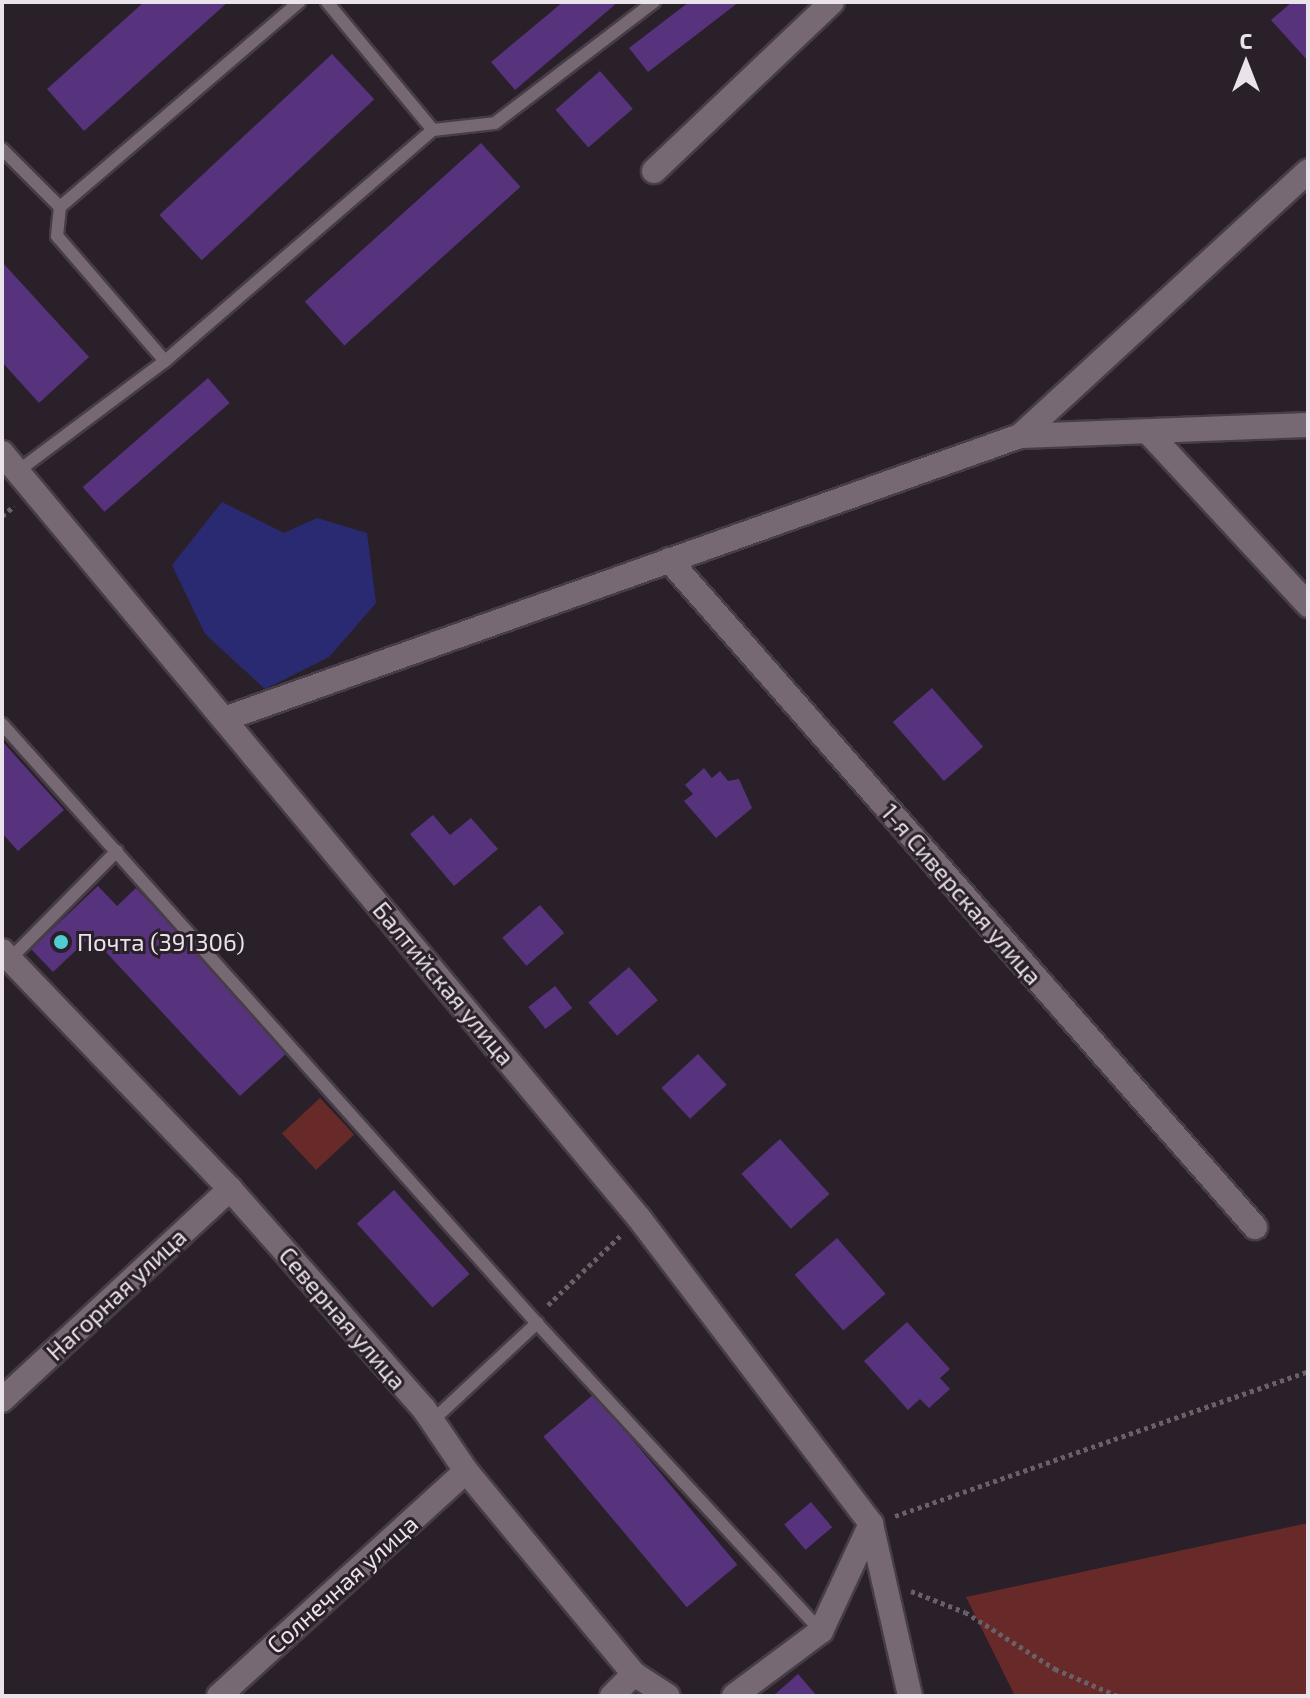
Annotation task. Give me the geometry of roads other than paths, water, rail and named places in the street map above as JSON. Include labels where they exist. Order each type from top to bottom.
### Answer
[{"type":"street","points":[[654,171],[832,2]]},
{"type":"street","points":[[1020,436],[1308,171]]},
{"type":"street","points":[[224,719],[1020,436],[1308,425]]},
{"type":"street","points":[[1148,432],[1308,605]]},
{"type":"street","name":"Балтийская улица","points":[[10,462],[639,1218],[871,1524]]},
{"type":"street","name":"1-я Сиверская улица","points":[[669,560],[1255,1227]]},
{"type":"street","name":"Северная улица","points":[[6,955],[230,1189],[432,1421],[466,1471],[634,1674],[668,1696]]},
{"type":"street","name":"Нагорная улица","points":[[2,1400],[230,1189]]},
{"type":"street","name":"Солнечная улица","points":[[219,1696],[466,1471]]},
{"type":"street","points":[[871,1524],[910,1696]]},
{"type":"street","points":[[734,1696],[821,1631],[871,1524]]},
{"type":"street","points":[[612,1696],[634,1674]]},
{"type":"lane","points":[[165,361],[57,236],[60,207],[299,2]]},
{"type":"lane","points":[[327,2],[433,130]]},
{"type":"lane","points":[[10,462],[165,361],[433,130],[495,123],[654,2]]},
{"type":"lane","points":[[2,149],[60,207]]},
{"type":"lane","points":[[2,724],[535,1321],[821,1631]]},
{"type":"lane","points":[[6,955],[117,851]]},
{"type":"lane","points":[[432,1421],[535,1321]]},
{"type":"place","name":"Почта (391306)","points":[[61,942]]}]
